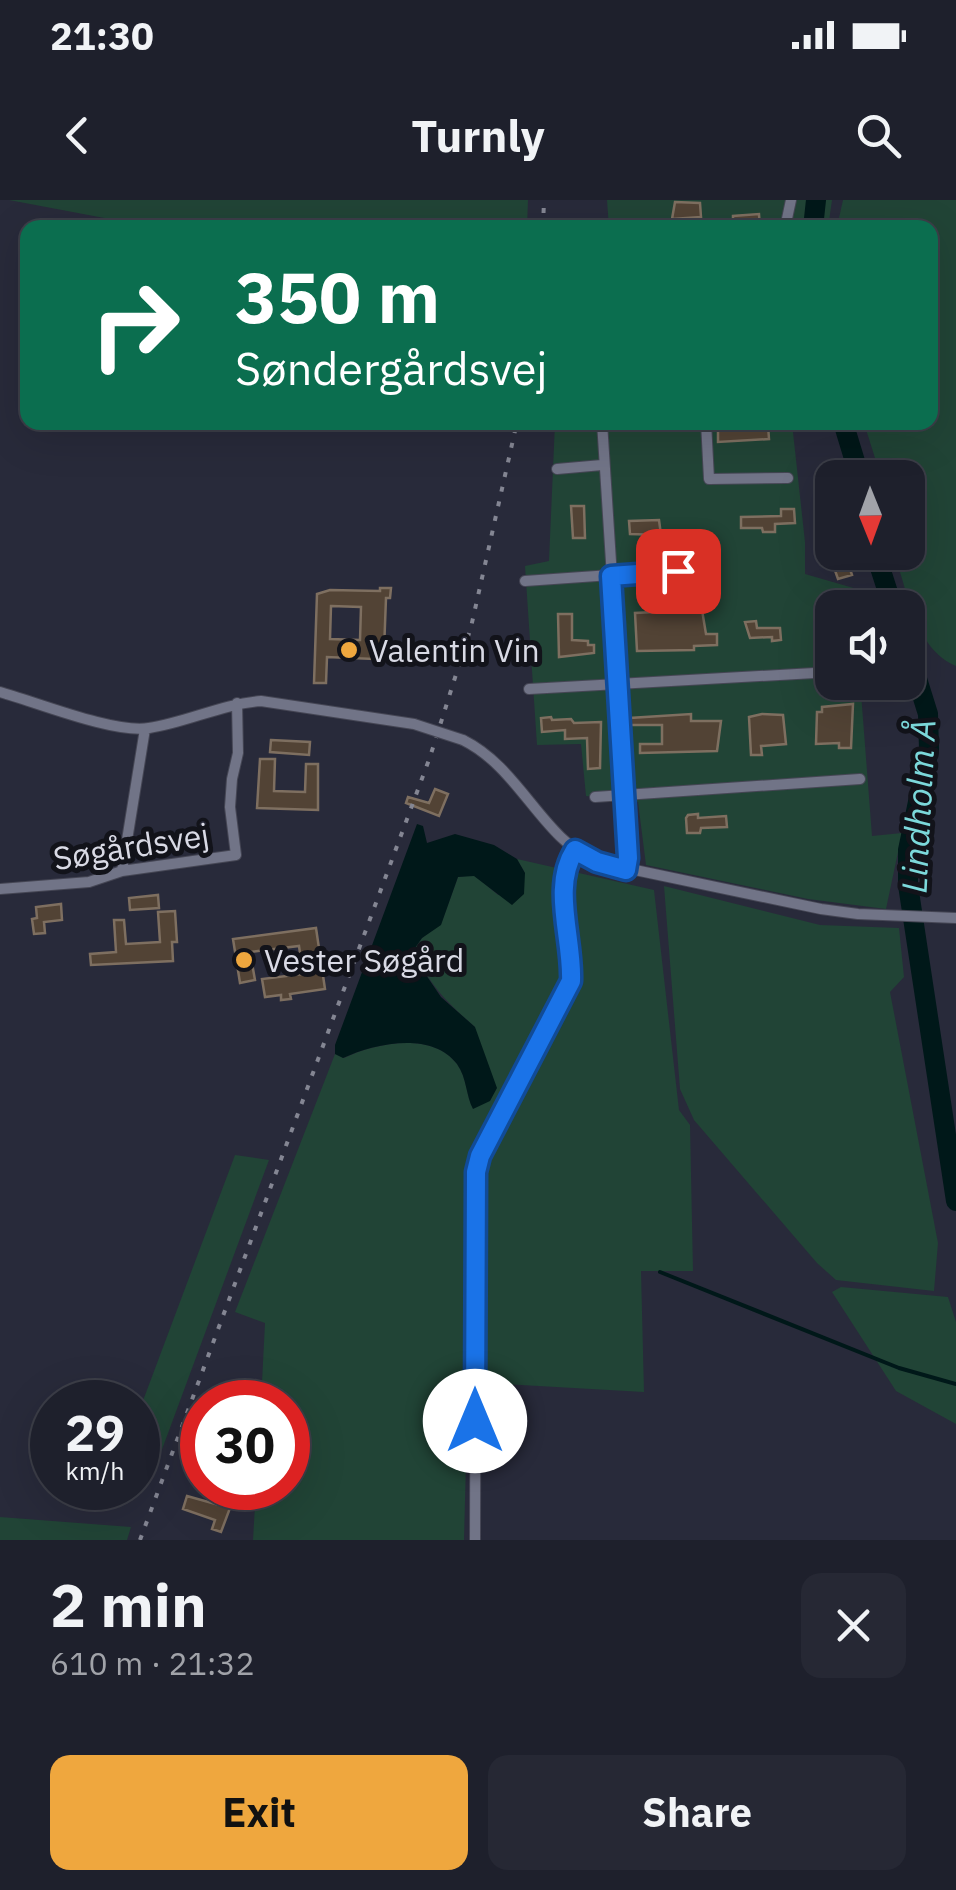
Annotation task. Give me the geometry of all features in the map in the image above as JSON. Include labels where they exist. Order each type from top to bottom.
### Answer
[{"type":"street","points":[[602,430],[626,795],[626,870]]},
{"type":"street","points":[[706,430],[709,479],[788,478]]},
{"type":"street","points":[[557,469],[602,465]]},
{"type":"street","points":[[525,581],[711,568]]},
{"type":"street","points":[[529,690],[815,673]]},
{"type":"street","points":[[0,692],[118,726],[145,729],[237,703],[261,701],[414,724],[483,750],[575,850],[597,862],[784,903],[893,916],[956,918]]},
{"type":"street","name":"Søgårdsvej","points":[[0,889],[89,882],[122,872],[236,855],[230,807],[238,753],[237,703]]},
{"type":"street","points":[[122,872],[145,729]]},
{"type":"street","points":[[595,797],[860,779]]},
{"type":"street","points":[[474,1540],[476,1172],[488,1139],[571,981],[572,955],[563,885],[575,850]]},
{"type":"green space","points":[[9,200],[528,200],[527,220],[115,220]]},
{"type":"green space","points":[[607,200],[832,200],[829,220],[608,220]]},
{"type":"green space","points":[[843,200],[956,200],[956,666],[942,658],[925,638],[925,590],[906,590],[899,570],[925,570],[925,460],[876,460],[866,430],[938,430],[938,220],[839,220]]},
{"type":"green space","points":[[555,430],[793,430],[805,574],[861,590],[815,590],[815,700],[862,700],[872,836],[902,833],[886,909],[808,899],[646,865],[638,802],[586,796],[581,744],[537,745],[525,566],[549,561]]},
{"type":"green space","points":[[517,859],[654,890],[679,1110],[690,1125],[693,1271],[641,1271],[644,1392],[468,1382],[464,1540],[253,1540],[255,1510],[310,1510],[310,1380],[262,1380],[265,1323],[235,1312],[335,1054],[344,1058],[371,1048],[403,1043],[433,1047],[457,1064],[473,1108],[475,1027],[432,982],[415,948],[441,924],[458,877],[474,875],[498,895],[525,873]]},
{"type":"green space","points":[[664,886],[820,925],[899,928],[904,977],[890,992],[938,1243],[934,1291],[836,1280],[694,1120],[680,1089]]},
{"type":"green space","points":[[235,1155],[269,1160],[188,1380],[180,1380],[180,1401],[160,1455],[160,1380],[151,1380]]},
{"type":"green space","points":[[841,1287],[948,1297],[956,1322],[956,1424],[896,1391],[832,1292]]},
{"type":"green space","points":[[0,1517],[131,1527],[127,1540],[0,1540]]},
{"type":"shaded area","points":[[417,824],[423,826],[427,843],[455,834],[494,845],[517,859],[525,873],[524,894],[512,905],[474,876],[458,877],[441,925],[415,948],[422,969],[441,997],[475,1027],[497,1088],[490,1101],[473,1109],[457,1064],[433,1047],[403,1043],[343,1058],[335,1054],[335,1045]]},
{"type":"building","points":[[675,202],[700,203],[701,217],[672,219]]},
{"type":"building","points":[[759,214],[759,220],[733,220],[733,216]]},
{"type":"building","points":[[718,430],[768,430],[769,439],[718,442]]},
{"type":"building","points":[[571,506],[584,506],[585,538],[573,538]]},
{"type":"building","points":[[781,509],[794,509],[795,523],[775,524],[775,532],[741,528],[741,517],[781,516]]},
{"type":"building","points":[[659,520],[661,535],[630,534],[629,521]]},
{"type":"building","points":[[835,570],[850,570],[852,575],[838,579]]},
{"type":"building","points":[[391,588],[390,598],[386,598],[384,651],[374,650],[374,659],[327,657],[326,683],[314,683],[317,594],[330,590]],"holes":[[[331,606],[361,607],[360,640],[330,639]]]},
{"type":"building","points":[[654,607],[702,610],[706,634],[717,634],[717,645],[694,646],[694,650],[637,651],[635,613],[654,612]]},
{"type":"building","points":[[558,614],[572,614],[572,640],[588,641],[588,645],[594,645],[594,653],[559,657]]},
{"type":"building","points":[[756,621],[757,628],[780,628],[781,640],[750,638],[745,622]]},
{"type":"building","points":[[853,704],[851,748],[839,748],[839,743],[816,744],[817,712],[822,712],[822,707]]},
{"type":"building","points":[[691,714],[691,721],[721,721],[717,751],[640,753],[640,744],[662,744],[662,725],[630,725],[630,718]]},
{"type":"building","points":[[783,715],[786,744],[761,746],[762,755],[751,755],[749,717]]},
{"type":"building","points":[[541,718],[571,719],[574,723],[601,722],[600,768],[588,769],[587,738],[565,739],[565,730],[542,732]]},
{"type":"building","points":[[271,740],[310,742],[309,755],[270,752]]},
{"type":"building","points":[[260,759],[275,759],[274,791],[305,792],[306,764],[318,764],[318,810],[257,808]]},
{"type":"building","points":[[435,789],[448,794],[439,816],[406,803],[408,797],[429,803]]},
{"type":"building","points":[[698,814],[698,818],[726,816],[727,827],[687,833],[686,818]]},
{"type":"building","points":[[158,895],[159,908],[130,910],[129,898]]},
{"type":"building","points":[[61,904],[62,920],[44,922],[45,933],[34,934],[32,919],[37,918],[36,907]]},
{"type":"building","points":[[175,911],[177,942],[172,942],[173,961],[91,965],[90,954],[116,952],[114,920],[124,920],[126,944],[160,942],[158,912]]},
{"type":"building","points":[[316,928],[325,989],[290,994],[291,999],[281,1000],[281,995],[265,997],[262,979],[303,974],[299,946],[250,952],[255,980],[240,983],[233,939]]},
{"type":"building","points":[[186,1510],[229,1510],[221,1532],[212,1529],[215,1520]]},
{"type":"waterway","name":"Lindholm Å","points":[[814,220],[816,200]]},
{"type":"waterway","name":"Lindholm Å","points":[[845,430],[855,460]]},
{"type":"waterway","name":"Lindholm Å","points":[[881,570],[887,590]]},
{"type":"waterway","name":"Lindholm Å","points":[[924,700],[929,749],[908,850],[908,885],[956,1201]]},
{"type":"waterway","points":[[660,1272],[899,1368],[956,1384]]},
{"type":"railway","points":[[543,220],[544,200]]},
{"type":"railway","points":[[140,1540],[430,757],[471,627],[515,430]]},
{"type":"place","name":"Valentin Vin","points":[[349,650]]},
{"type":"place","name":"Vester Søgård","points":[[244,960]]},
{"type":"route","points":[[475,1421],[476,1172],[480,1156],[571,981],[572,955],[563,885],[570,858],[575,850],[597,862],[626,870],[628,858],[611,576],[678,571]]}]
